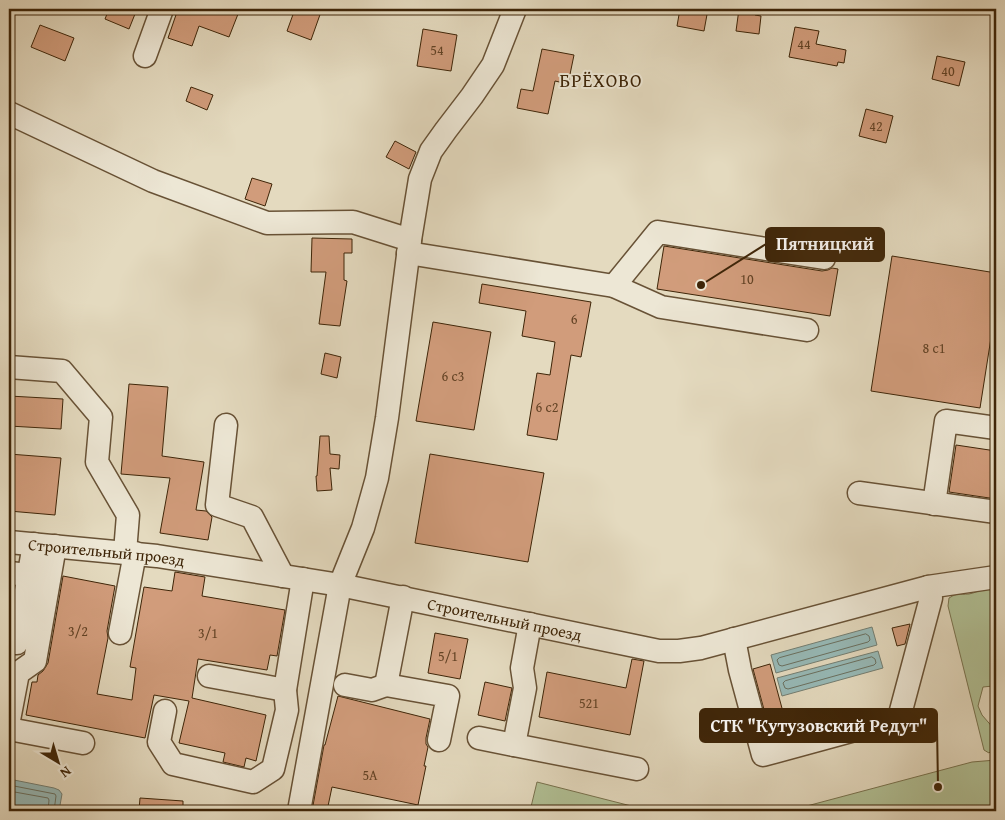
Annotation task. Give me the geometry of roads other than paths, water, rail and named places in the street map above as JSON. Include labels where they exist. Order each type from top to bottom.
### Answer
[{"type":"street","points":[[145,56],[162,9]]},
{"type":"street","points":[[299,811],[340,585],[363,528],[377,478],[420,179],[431,151],[493,65],[515,9]]},
{"type":"street","points":[[9,113],[153,181],[267,223],[354,222],[409,247],[614,286],[661,307],[806,330]]},
{"type":"street","points":[[614,286],[658,232],[824,258]]},
{"type":"street","points":[[9,367],[62,371],[101,417],[97,462],[128,515],[130,553],[120,633]]},
{"type":"street","points":[[934,504],[946,420],[996,428]]},
{"type":"street","points":[[165,711],[159,742],[173,764],[253,782],[273,769],[287,710],[285,690],[293,577],[252,517],[217,505],[226,425]]},
{"type":"street","points":[[859,493],[996,512]]},
{"type":"street","name":"Строительный проезд","points":[[9,542],[157,556],[293,577],[659,651],[701,648],[928,587],[996,577]]},
{"type":"street","points":[[9,643],[18,643],[19,574],[44,545]]},
{"type":"street","points":[[9,720],[18,673],[35,661],[44,545]]},
{"type":"street","points":[[734,639],[740,670],[763,755],[899,718],[931,598],[928,587]]},
{"type":"street","points":[[386,685],[403,598]]},
{"type":"street","points":[[514,745],[525,688],[522,668],[530,624]]},
{"type":"street","points":[[209,676],[285,690]]},
{"type":"street","points":[[346,685],[372,690],[386,685],[448,696],[440,740]]},
{"type":"street","points":[[9,729],[83,743]]},
{"type":"street","points":[[479,738],[637,769]]},
{"type":"water","points":[[872,627],[877,645],[776,673],[771,655]]},
{"type":"water","points":[[878,651],[883,668],[782,696],[777,678]]},
{"type":"water","points":[[9,779],[59,790],[62,794],[59,811],[9,811]]},
{"type":"place","name":"Пятницкий","points":[[701,285]]},
{"type":"place","name":"СТК \"Кутузовский Редут\"","points":[[938,787]]},
{"type":"district","name":"БРЁХОВО","points":[[601,80]]}]
